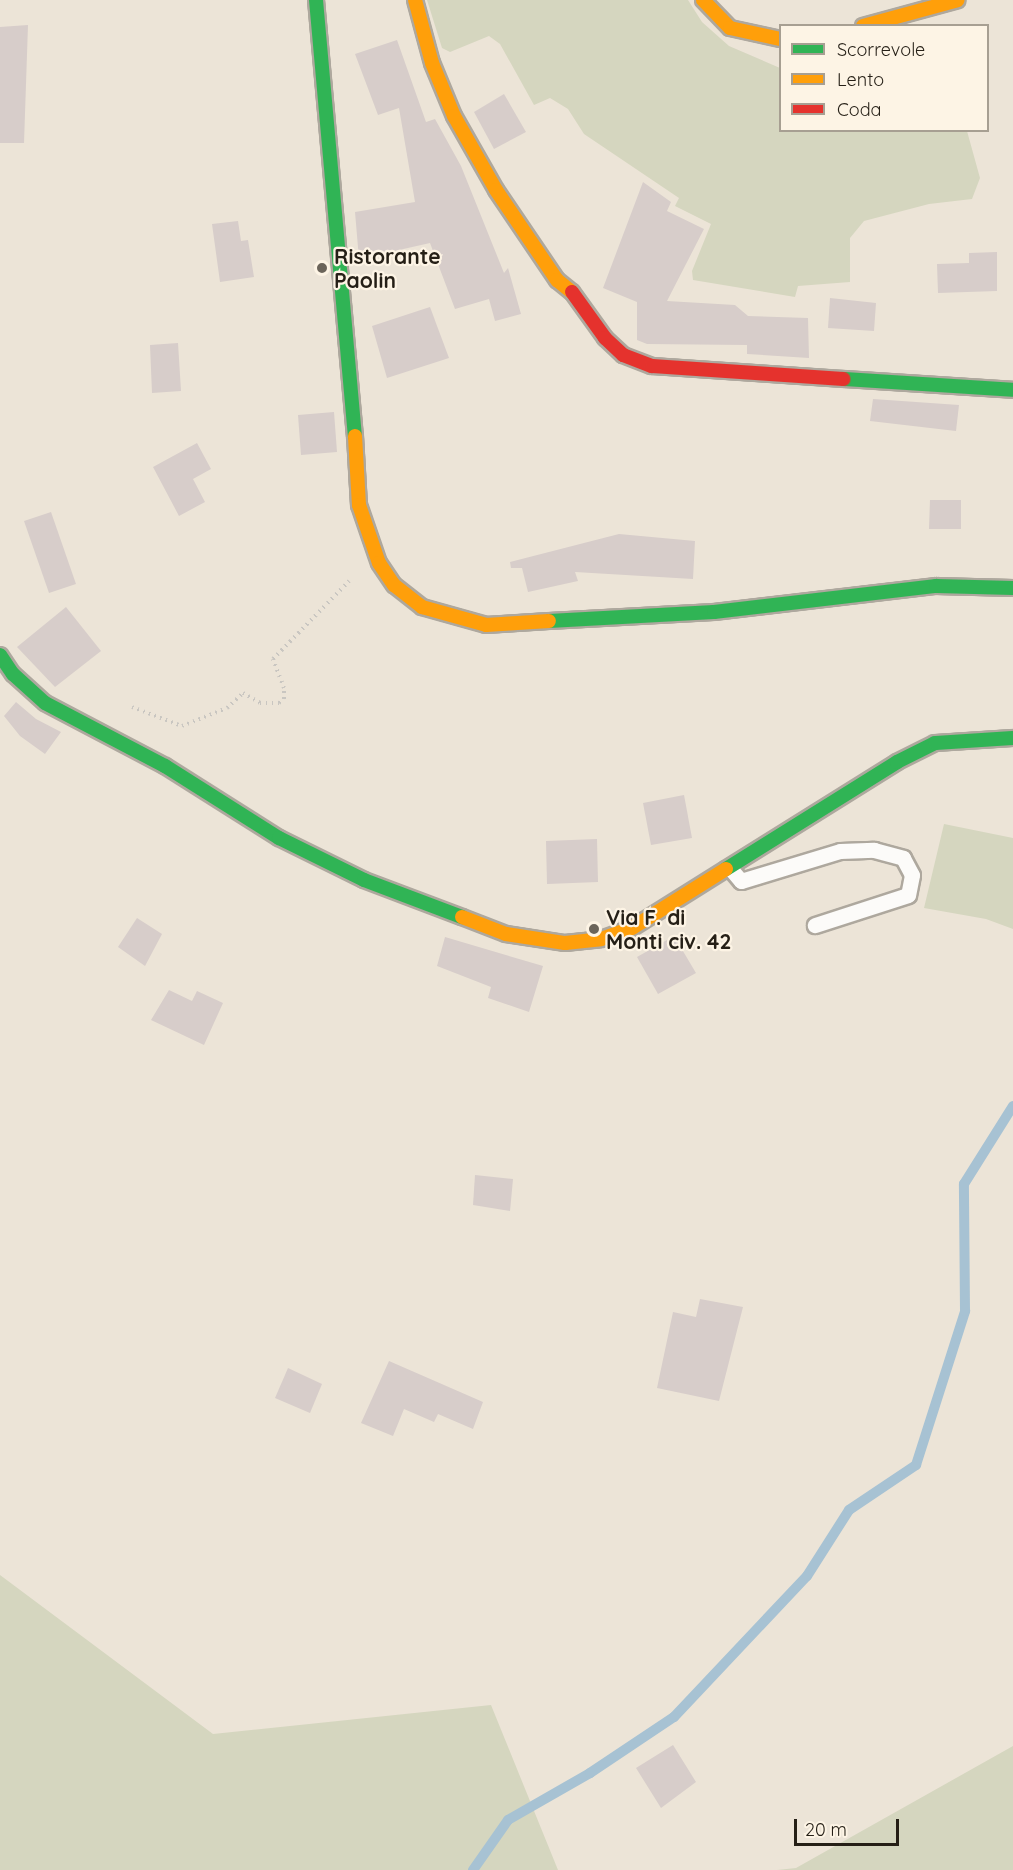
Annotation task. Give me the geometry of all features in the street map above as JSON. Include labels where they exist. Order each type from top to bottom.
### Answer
[{"type":"street","points":[[316,0],[359,506],[379,563],[394,585],[422,607],[486,625],[714,612],[936,586],[1013,588]]},
{"type":"street","points":[[415,0],[432,63],[454,116],[496,190],[557,280],[579,298],[605,338],[623,355],[652,366],[1013,390]]},
{"type":"street","points":[[703,0],[730,28],[779,39]]},
{"type":"street","points":[[870,24],[958,0]]},
{"type":"street","points":[[0,655],[13,674],[45,703],[165,766],[279,838],[364,880],[506,933],[565,943],[601,939],[632,928],[897,762],[935,743],[1013,738]]},
{"type":"lane","points":[[730,868],[741,881],[840,851],[874,850],[903,858],[912,875],[908,895],[814,925]]},
{"type":"path","points":[[126,705],[182,726],[227,708],[243,693],[260,704],[279,703],[285,699],[284,688],[273,659],[344,586],[361,571],[379,563]]},
{"type":"green space","points":[[427,0],[688,0],[702,22],[729,46],[779,68],[779,132],[967,132],[980,178],[972,199],[929,204],[864,221],[850,238],[850,282],[798,286],[795,297],[693,280],[692,271],[711,224],[675,206],[679,198],[584,134],[568,109],[550,98],[534,105],[500,44],[489,36],[450,52],[442,48]]},
{"type":"green space","points":[[944,824],[1013,838],[1013,929],[986,919],[924,908]]},
{"type":"green space","points":[[0,1575],[213,1734],[491,1705],[558,1870],[0,1870]]},
{"type":"green space","points":[[1013,1746],[1013,1870],[777,1870],[796,1868]]},
{"type":"building","points":[[28,25],[24,143],[0,143],[0,27]]},
{"type":"building","points":[[397,40],[426,122],[435,119],[461,166],[504,273],[508,268],[521,314],[495,321],[489,299],[455,309],[430,243],[359,259],[355,212],[415,202],[399,108],[378,115],[355,54]]},
{"type":"building","points":[[504,94],[526,132],[494,149],[474,112]]},
{"type":"building","points":[[643,182],[671,202],[667,211],[704,229],[667,301],[735,305],[748,316],[808,318],[809,358],[747,354],[747,345],[647,344],[637,340],[637,302],[603,288]]},
{"type":"building","points":[[238,221],[241,241],[248,240],[254,277],[220,282],[212,224]]},
{"type":"building","points":[[997,252],[997,291],[938,293],[937,264],[969,263],[969,253]]},
{"type":"building","points":[[830,298],[876,303],[874,331],[828,328]]},
{"type":"building","points":[[430,307],[449,358],[387,378],[372,326]]},
{"type":"building","points":[[178,343],[181,391],[152,393],[150,345]]},
{"type":"building","points":[[873,399],[959,405],[956,431],[870,421]]},
{"type":"building","points":[[334,412],[337,452],[301,455],[298,415]]},
{"type":"building","points":[[197,443],[211,469],[193,479],[205,502],[179,516],[153,467]]},
{"type":"building","points":[[930,500],[961,500],[961,529],[929,529]]},
{"type":"building","points":[[51,512],[76,584],[49,593],[24,521]]},
{"type":"building","points":[[619,534],[695,541],[693,579],[575,572],[578,581],[528,592],[522,568],[511,568],[510,562]]},
{"type":"building","points":[[66,607],[101,651],[55,687],[17,647]]},
{"type":"building","points":[[16,702],[36,719],[61,732],[45,754],[20,736],[4,716]]},
{"type":"building","points":[[684,795],[692,838],[651,845],[643,803]]},
{"type":"building","points":[[597,839],[598,882],[547,884],[546,841]]},
{"type":"building","points":[[137,918],[162,934],[145,966],[118,947]]},
{"type":"building","points":[[674,936],[696,973],[658,994],[637,957]]},
{"type":"building","points":[[445,937],[543,966],[529,1012],[488,998],[491,987],[437,966]]},
{"type":"building","points":[[169,990],[192,1001],[197,991],[223,1003],[204,1045],[151,1020]]},
{"type":"building","points":[[475,1175],[513,1179],[510,1211],[473,1205]]},
{"type":"building","points":[[700,1299],[743,1307],[719,1401],[657,1388],[673,1312],[696,1317]]},
{"type":"building","points":[[389,1361],[483,1402],[473,1429],[438,1414],[434,1422],[404,1409],[393,1436],[361,1423]]},
{"type":"building","points":[[288,1368],[322,1384],[310,1413],[275,1398]]},
{"type":"building","points":[[673,1745],[696,1782],[661,1808],[636,1768]]},
{"type":"waterway","points":[[473,1870],[508,1820],[590,1773],[674,1717],[807,1576],[849,1510],[916,1465],[965,1311],[964,1184],[1013,1106]]},
{"type":"traffic: fast","points":[[316,0],[355,436]]},
{"type":"traffic: fast","points":[[844,379],[1013,390]]},
{"type":"traffic: fast","points":[[549,621],[714,612],[936,586],[1013,588]]},
{"type":"traffic: fast","points":[[0,655],[13,674],[45,703],[165,766],[279,838],[364,880],[462,917]]},
{"type":"traffic: fast","points":[[726,869],[897,762],[935,743],[1013,738]]},
{"type":"traffic: slow","points":[[415,0],[432,63],[454,116],[496,190],[557,280],[572,292]]},
{"type":"traffic: slow","points":[[703,0],[730,28],[779,39]]},
{"type":"traffic: slow","points":[[870,24],[958,0]]},
{"type":"traffic: slow","points":[[355,436],[359,505],[379,563],[394,585],[422,607],[486,625],[549,621]]},
{"type":"traffic: slow","points":[[462,917],[506,934],[565,943],[601,939],[632,928],[726,869]]},
{"type":"traffic: jam","points":[[572,292],[605,338],[623,355],[652,366],[844,379]]},
{"type":"place","name":"Ristorante Paolin","points":[[322,268]]},
{"type":"place","name":"Via F. di Monti civ. 42","points":[[594,929]]}]
